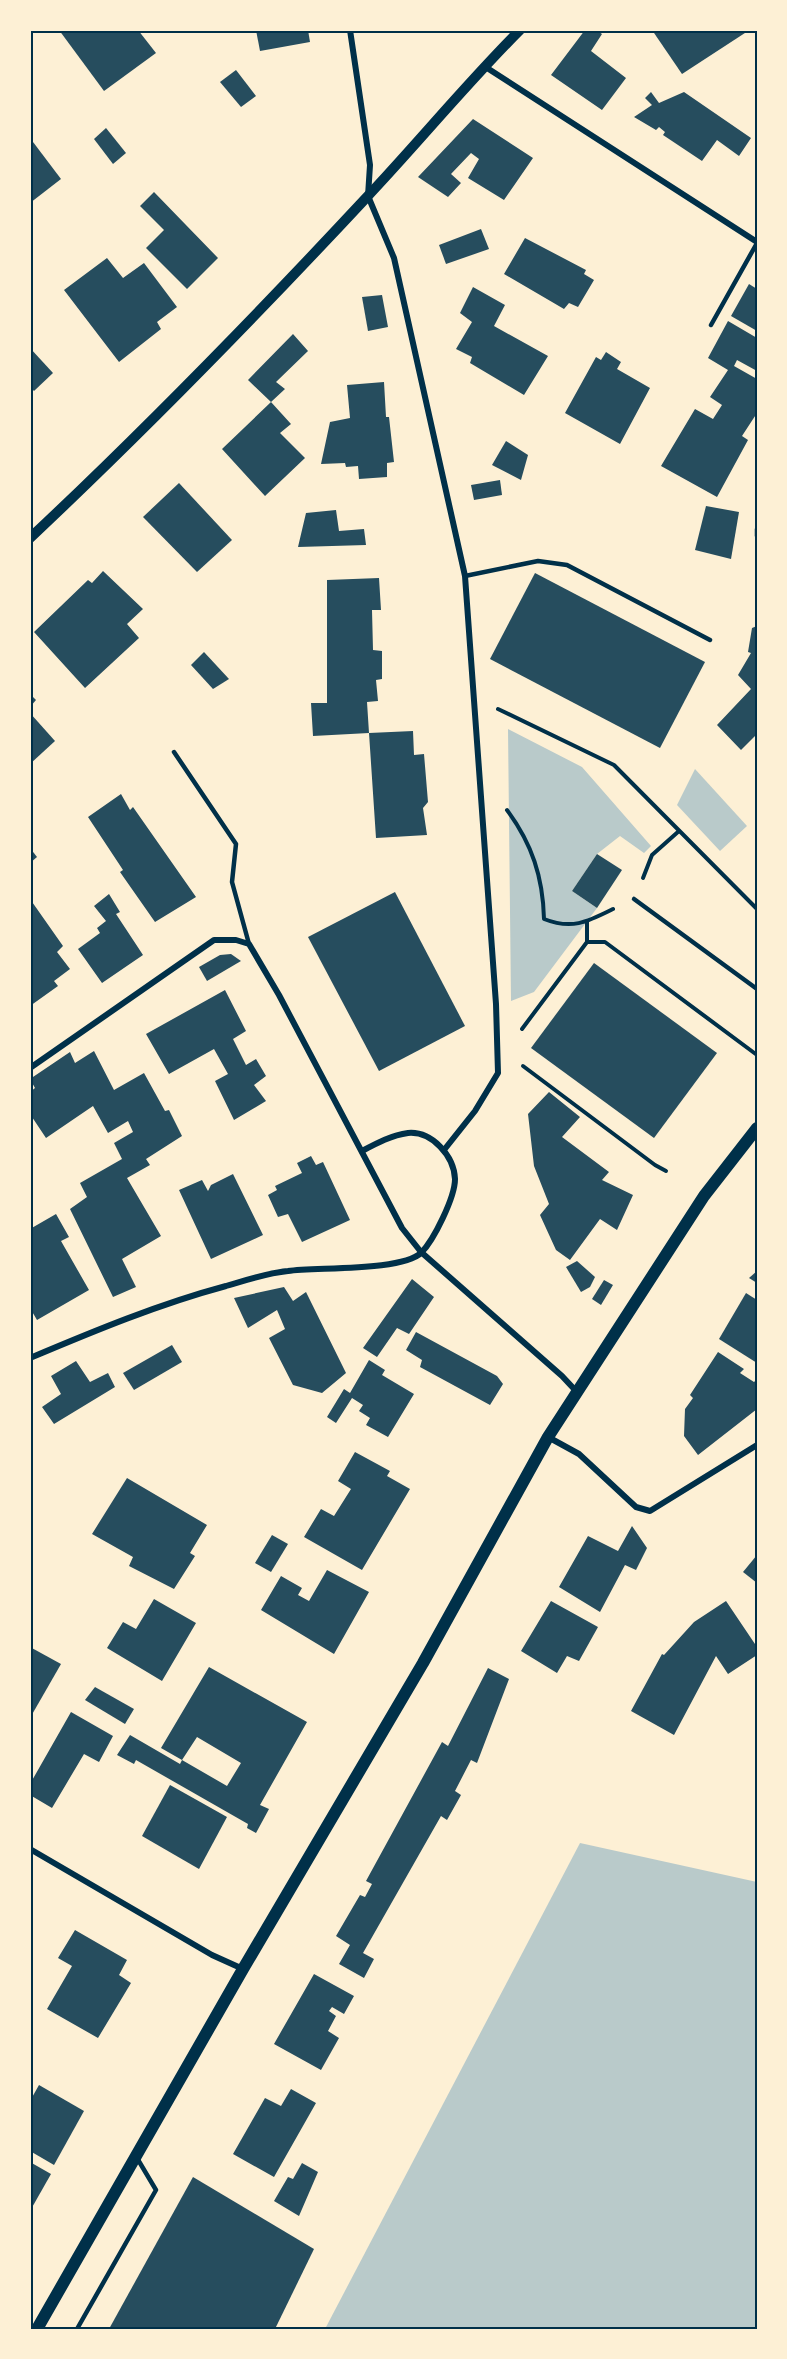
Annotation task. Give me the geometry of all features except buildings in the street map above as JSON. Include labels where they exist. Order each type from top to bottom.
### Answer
[{"type":"main road","points":[[37,2329],[243,1969],[423,1663],[548,1437],[704,1196],[757,1128]]},
{"type":"street","points":[[350,30],[370,165],[368,196],[394,258],[465,576],[498,1073],[490,1089],[444,1150]]},
{"type":"street","points":[[30,538],[138,436],[368,196],[484,65],[520,30]]},
{"type":"street","points":[[484,65],[757,243]]},
{"type":"street","points":[[30,1068],[214,940],[236,940],[249,944],[279,995],[402,1228],[421,1252],[562,1376],[576,1391]]},
{"type":"street","points":[[30,1358],[174,1300],[229,1285],[285,1271],[403,1263],[421,1252],[447,1210],[455,1178],[444,1150],[429,1136],[410,1133],[389,1137],[362,1151]]},
{"type":"street","points":[[548,1437],[579,1454],[636,1508],[650,1511],[757,1445]]},
{"type":"street","points":[[30,1849],[212,1955],[243,1969]]},
{"type":"lane","points":[[711,325],[757,243]]},
{"type":"lane","points":[[757,530],[757,536]]},
{"type":"lane","points":[[465,576],[538,561],[567,565],[710,640]]},
{"type":"lane","points":[[174,753],[236,843],[232,882],[249,944]]},
{"type":"lane","points":[[634,899],[757,989]]},
{"type":"lane","points":[[77,2329],[156,2190],[136,2156]]},
{"type":"path","points":[[473,697],[614,765],[757,909]]},
{"type":"path","points":[[478,775],[520,828],[534,856],[544,894],[544,919],[561,926],[587,922],[634,899],[652,855],[679,831]]},
{"type":"path","points":[[587,922],[586,942],[517,1035],[516,1053],[520,1064],[654,1165],[666,1171]]},
{"type":"path","points":[[586,942],[605,942],[757,1055]]},
{"type":"path","points":[[498,1053],[516,1053]]},
{"type":"shaded area","points":[[508,729],[582,767],[651,846],[644,853],[620,836],[597,854],[572,891],[597,908],[534,992],[511,1001]]},
{"type":"shaded area","points":[[695,769],[747,826],[720,851],[677,805]]},
{"type":"shaded area","points":[[580,1843],[757,1882],[757,2329],[325,2329]]}]
